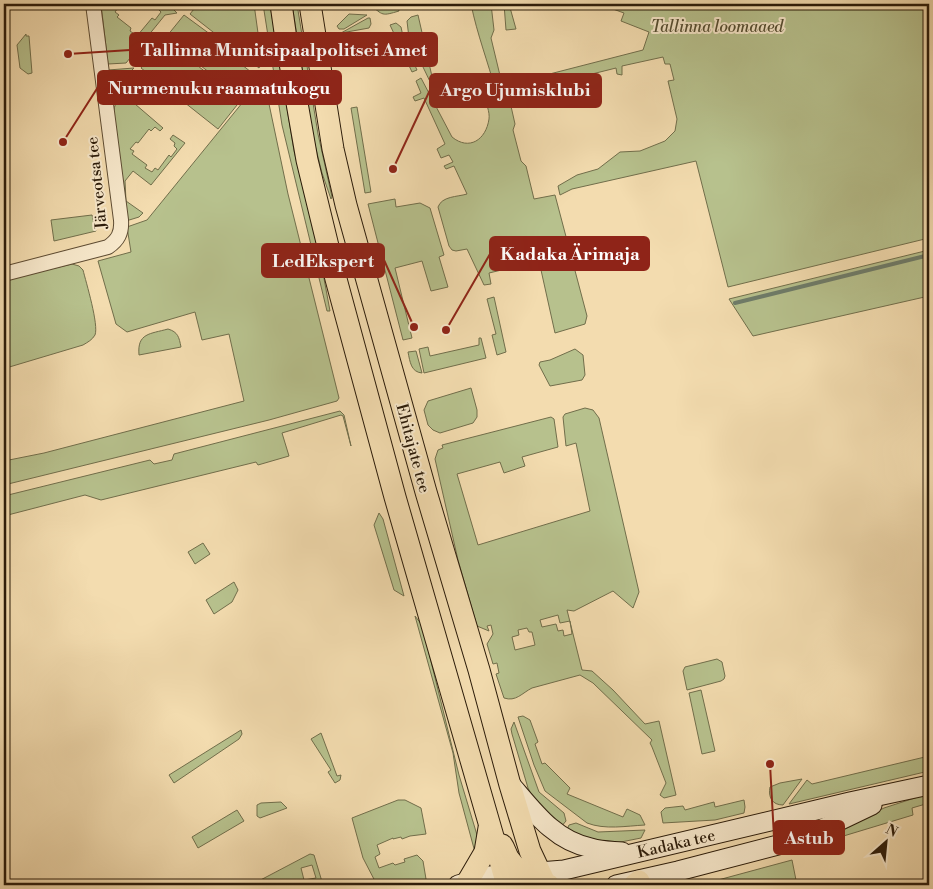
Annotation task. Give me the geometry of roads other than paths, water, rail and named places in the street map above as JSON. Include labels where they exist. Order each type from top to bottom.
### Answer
[{"type":"main road","name":"Ehitajate tee","points":[[281,4],[306,160],[390,480],[490,826],[531,881]]},
{"type":"main road","name":"Ehitajate tee","points":[[310,4],[333,148],[346,205],[426,492],[530,851],[531,881]]},
{"type":"main road","points":[[510,785],[539,817],[560,836],[591,848],[633,853]]},
{"type":"main road","name":"Kadaka tee","points":[[463,883],[490,876],[531,881],[633,853],[929,785]]},
{"type":"main road","name":"Kadaka tee","points":[[616,885],[636,883],[801,839],[893,794]]},
{"type":"main road","points":[[463,883],[485,852],[490,826]]},
{"type":"street","name":"Järveotsa tee","points":[[4,274],[108,247],[116,241],[120,232],[121,220],[93,4]]},
{"type":"waterway","points":[[735,303],[929,255]]},
{"type":"place","name":"Tallinna Munitsipaalpolitsei Amet","points":[[68,54]]},
{"type":"place","name":"Nurmenuku raamatukogu","points":[[63,142]]},
{"type":"place","name":"Argo Ujumisklubi","points":[[393,169]]},
{"type":"place","name":"LedEkspert","points":[[414,327]]},
{"type":"place","name":"Kadaka Ärimaja","points":[[446,330]]},
{"type":"place","name":"Astub","points":[[770,764]]},
{"type":"park label","name":"Tallinna loomaaed","points":[[717,26]]}]
